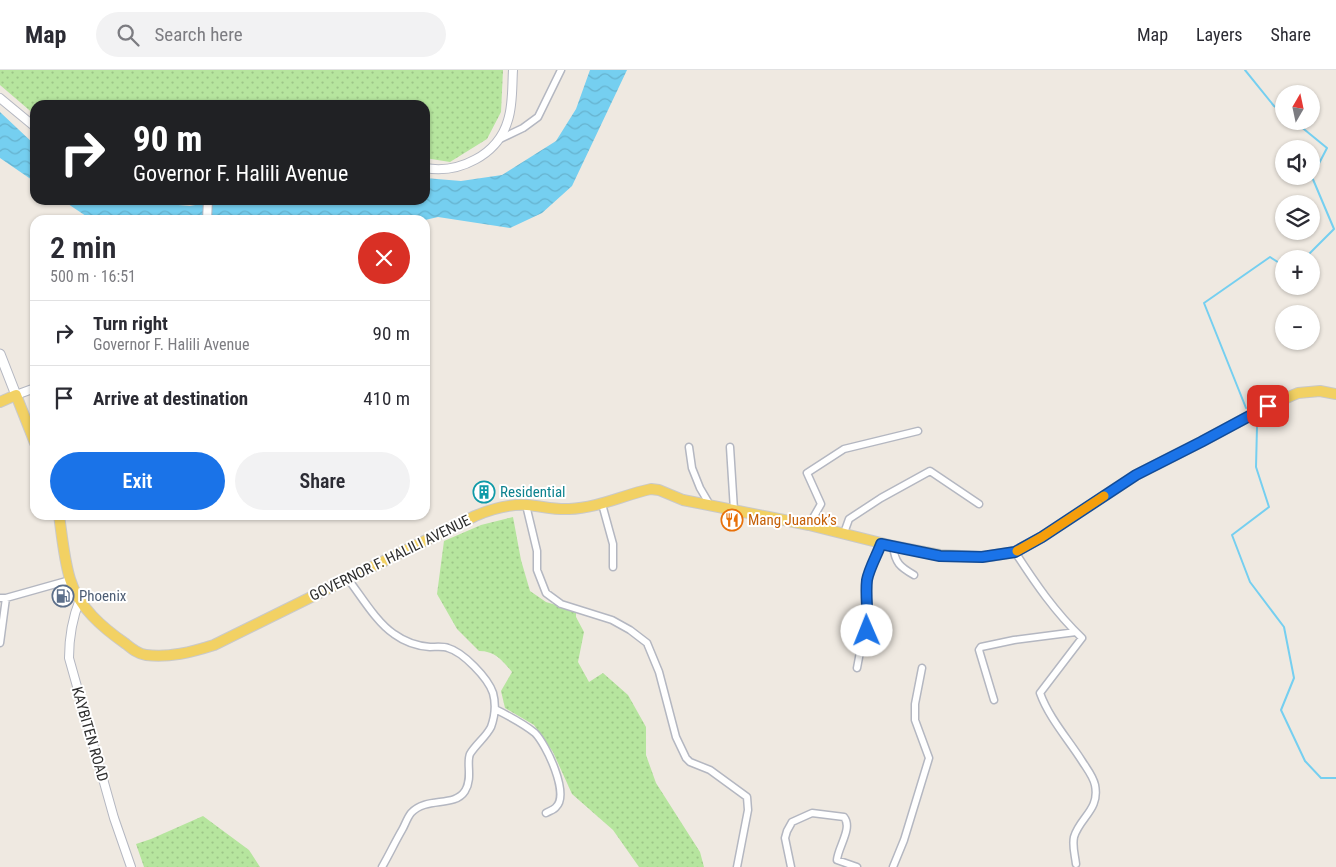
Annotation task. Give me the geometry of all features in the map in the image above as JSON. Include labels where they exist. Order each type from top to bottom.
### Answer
[{"type":"main road","points":[[0,354],[30,430]]},
{"type":"main road","name":"GOVERNOR F. HALILI AVENUE","points":[[60,520],[70,580],[88,610],[107,631],[138,653],[146,655],[175,655],[214,645],[475,516],[504,506],[526,505],[570,509],[602,504],[651,489],[659,490],[683,500],[809,525],[881,544],[940,556],[982,557],[1015,552],[1042,537],[1136,475],[1268,406],[1298,393],[1320,392],[1336,394]]},
{"type":"main road","points":[[0,402],[16,395]]},
{"type":"street","points":[[500,139],[509,120],[514,70]]},
{"type":"street","points":[[430,169],[439,170],[455,168],[473,162],[500,139],[523,128],[538,117],[561,70]]},
{"type":"street","points":[[0,98],[30,123]]},
{"type":"street","points":[[16,395],[30,390]]},
{"type":"street","points":[[809,525],[822,504],[807,473],[844,448],[918,430]]},
{"type":"street","points":[[730,447],[734,510]]},
{"type":"street","points":[[689,448],[692,468],[700,488],[710,505]]},
{"type":"street","points":[[844,533],[849,519],[881,498],[930,471],[980,504]]},
{"type":"street","points":[[602,504],[613,544],[613,567]]},
{"type":"street","points":[[526,505],[537,551],[537,570],[546,593],[561,604],[618,624],[630,630],[647,643],[659,672],[676,737],[686,758],[690,762],[710,770],[746,797],[748,810],[738,867]]},
{"type":"street","points":[[857,668],[860,652],[866,641],[868,621],[867,578],[881,544]]},
{"type":"street","points":[[893,546],[894,559],[914,576]]},
{"type":"street","points":[[1015,552],[1040,590],[1082,638],[1040,693],[1047,710],[1078,755],[1093,779],[1095,786],[1094,803],[1088,815],[1077,829],[1074,839],[1076,864]]},
{"type":"street","points":[[348,579],[376,616],[392,633],[411,644],[447,647],[457,652],[470,663],[484,678],[492,692],[495,708],[492,725],[469,755],[469,784],[464,793],[453,800],[432,802],[420,807],[411,814],[382,867]]},
{"type":"street","points":[[0,643],[3,598],[70,580]]},
{"type":"street","name":"KAYBITEN ROAD","points":[[80,599],[69,636],[69,658],[114,818],[131,867]]},
{"type":"street","points":[[994,700],[979,650],[980,647],[1014,640],[1076,632]]},
{"type":"street","points":[[893,867],[904,840],[930,758],[915,720],[915,704],[922,668]]},
{"type":"street","points":[[495,708],[536,734],[549,754],[558,776],[560,799],[557,807],[546,813]]},
{"type":"street","points":[[791,867],[785,838],[786,831],[792,822],[812,813],[844,817],[846,819],[847,828],[837,860],[857,867]]},
{"type":"green space","points":[[0,70],[503,70],[501,112],[487,139],[450,162],[430,159],[430,100],[30,100],[30,111],[0,85]]},
{"type":"green space","points":[[513,517],[521,560],[530,591],[546,602],[576,611],[576,617],[584,632],[578,662],[589,682],[603,673],[628,695],[646,727],[646,755],[656,783],[700,852],[704,867],[639,867],[613,830],[572,794],[553,752],[534,725],[505,708],[501,691],[512,672],[494,654],[479,651],[457,629],[437,594],[444,541],[481,525]]},
{"type":"green space","points":[[203,816],[249,850],[260,867],[144,867],[136,844]]},
{"type":"water","points":[[590,70],[627,70],[572,186],[542,213],[510,228],[438,217],[430,219],[430,215],[84,215],[70,205],[430,205],[430,178],[461,181],[502,175],[556,141],[576,109]]},
{"type":"water","points":[[0,112],[30,140],[30,179],[0,158]]},
{"type":"waterway","points":[[1245,70],[1275,107]]},
{"type":"waterway","points":[[1305,130],[1327,148],[1312,177],[1334,229],[1313,250]]},
{"type":"waterway","points":[[1246,408],[1204,303],[1270,257],[1275,260]]},
{"type":"waterway","points":[[1257,427],[1256,467],[1269,507],[1232,535],[1250,582],[1284,627],[1294,678],[1281,710],[1305,761],[1321,778],[1336,778]]},
{"type":"slow traffic","points":[[1017,551],[1042,537],[1104,496]]},
{"type":"place","name":"Residential","points":[[484,492]]},
{"type":"place","name":"Mang Juanok’s","points":[[732,520]]},
{"type":"place","name":"Phoenix","points":[[63,596]]},
{"type":"route","points":[[867,631],[867,578],[881,544],[940,556],[982,557],[1015,552],[1042,537],[1136,475],[1268,406]]}]
